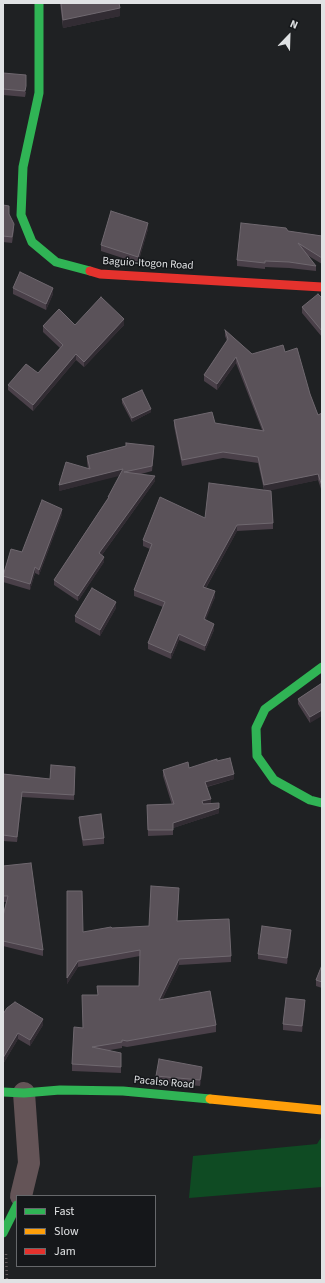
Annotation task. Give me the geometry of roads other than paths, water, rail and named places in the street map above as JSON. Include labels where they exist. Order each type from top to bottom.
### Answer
[{"type":"main road","name":"Baguio-Itogon Road","points":[[40,3],[40,94],[24,168],[22,215],[32,242],[56,262],[100,274],[322,287]]},
{"type":"main road","points":[[322,667],[265,709],[256,728],[257,756],[274,780],[310,800],[322,803]]},
{"type":"main road","name":"Pacalso Road","points":[[13,1092],[60,1090],[123,1091],[322,1110]]},
{"type":"main road","points":[[3,1233],[16,1207]]},
{"type":"street","points":[[13,1092],[30,1162],[21,1195]]}]
